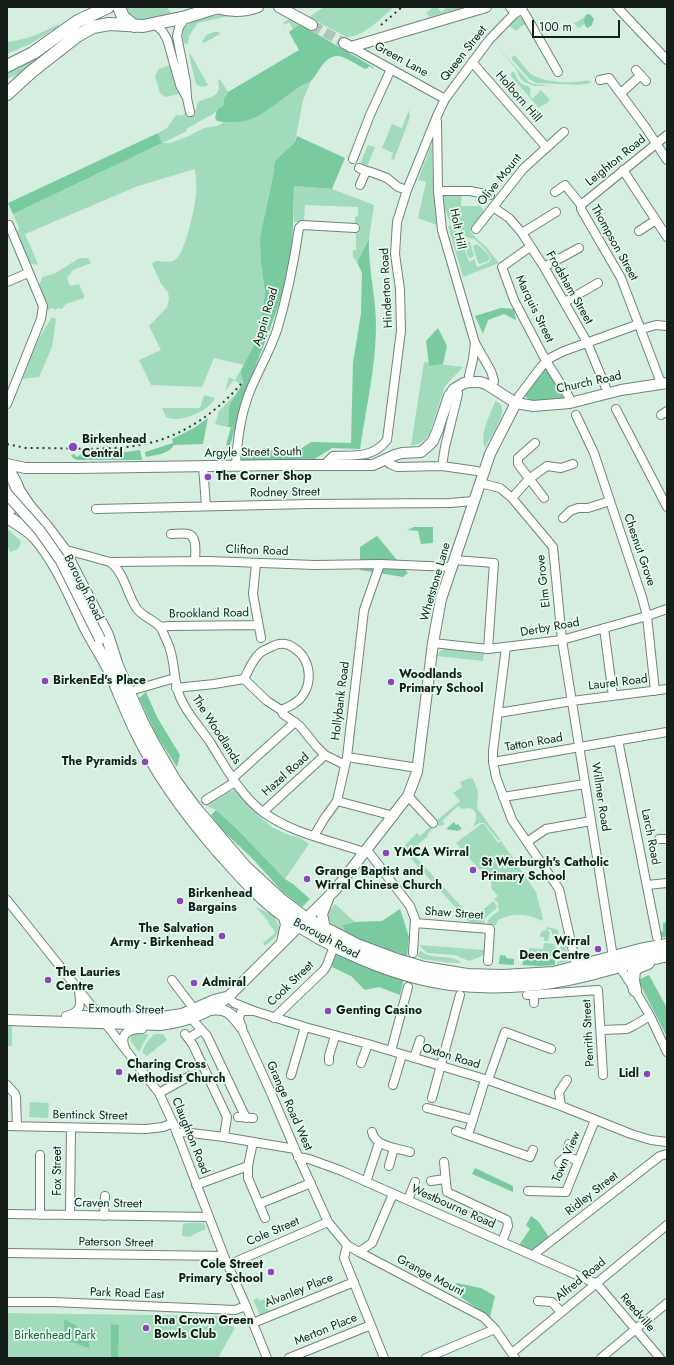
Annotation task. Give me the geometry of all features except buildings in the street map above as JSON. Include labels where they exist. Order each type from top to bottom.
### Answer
[{"type":"highway","points":[[7,66],[34,53],[78,21],[108,7]]},
{"type":"highway","points":[[120,7],[123,17],[134,26]]},
{"type":"highway","points":[[7,94],[31,72],[77,36],[88,30],[109,24],[134,26],[155,24],[217,8]]},
{"type":"highway","points":[[7,82],[31,72]]},
{"type":"highway","points":[[7,469],[18,499],[7,512]]},
{"type":"highway","name":"Borough Road","points":[[13,488],[63,549],[102,625],[113,668],[136,731],[147,754],[159,773],[188,814],[228,861],[263,898],[283,915],[305,925],[334,946],[362,958],[393,970],[448,984],[498,986],[529,985],[588,975],[616,962],[647,959],[666,952]]},
{"type":"highway","name":"Borough Road","points":[[7,512],[34,536],[50,557],[77,607],[94,644],[113,668]]},
{"type":"highway","points":[[113,668],[175,781],[245,866],[305,925],[325,929],[357,945],[397,960],[424,968],[467,975],[503,976],[554,973],[616,962]]},
{"type":"highway","points":[[635,990],[633,981],[634,971],[638,967],[666,952]]},
{"type":"main road","points":[[217,8],[238,12],[258,7]]},
{"type":"main road","points":[[279,7],[312,25]]},
{"type":"main road","points":[[348,45],[486,7]]},
{"type":"main road","points":[[457,387],[470,382],[480,382],[492,386],[516,403]]},
{"type":"main road","name":"Church Road","points":[[516,403],[533,406],[570,403],[640,386],[664,383]]},
{"type":"main road","name":"Argyle Street South","points":[[7,464],[25,468],[373,465],[402,453],[421,452],[427,447],[433,441],[449,396],[457,387]]},
{"type":"main road","name":"Whetstone Lane","points":[[228,997],[281,944],[298,933],[394,816],[408,796],[418,768],[433,643],[442,599],[453,564],[469,502],[480,483],[490,454],[516,403]]},
{"type":"main road","points":[[13,488],[17,475],[25,468]]},
{"type":"main road","name":"Borough Road","points":[[13,488],[61,561],[113,668]]},
{"type":"main road","points":[[325,929],[322,914],[329,895]]},
{"type":"main road","points":[[281,944],[286,924],[283,915]]},
{"type":"main road","name":"Exmouth Street","points":[[11,1020],[102,1019],[162,1017],[193,1014],[210,1010],[218,1006],[228,997]]},
{"type":"main road","name":"Exmouth Street","points":[[11,1020],[43,1016],[66,1016],[160,1025],[176,1023],[214,1000],[228,997]]},
{"type":"main road","points":[[210,1010],[220,1008],[227,1011],[234,1017],[241,1027]]},
{"type":"street","points":[[617,7],[667,60]]},
{"type":"street","points":[[517,9],[525,14],[556,68],[547,71]]},
{"type":"street","name":"Queen Street","points":[[437,116],[444,100],[472,62],[517,9]]},
{"type":"street","points":[[186,17],[179,27],[177,36],[190,112]]},
{"type":"street","points":[[155,24],[164,32],[180,85],[187,98]]},
{"type":"street","name":"Green Lane","points":[[348,45],[444,100]]},
{"type":"street","name":"Holborn Hill","points":[[472,62],[546,147]]},
{"type":"street","points":[[353,159],[391,69]]},
{"type":"street","points":[[621,93],[641,75]]},
{"type":"street","points":[[600,80],[609,78],[657,143],[667,160]]},
{"type":"street","name":"Hinderton Road","points":[[324,465],[333,456],[368,455],[381,447],[387,440],[401,331],[400,289],[395,254],[397,222],[437,116]]},
{"type":"street","name":"Holt Hill","points":[[437,116],[438,191],[442,230],[475,343],[491,370],[494,381],[492,386]]},
{"type":"street","name":"Olive Mount","points":[[476,229],[523,168],[564,132]]},
{"type":"street","name":"Leighton Road","points":[[581,205],[667,135]]},
{"type":"street","points":[[360,185],[362,169],[387,178],[398,187],[408,190]]},
{"type":"street","points":[[623,170],[667,237]]},
{"type":"street","name":"Thompson Street","points":[[555,192],[565,185],[581,205],[581,209],[621,278],[664,383]]},
{"type":"street","points":[[438,191],[470,191],[490,195]]},
{"type":"street","name":"Frodsham Street","points":[[493,207],[509,218],[522,233],[544,267],[587,342],[608,393]]},
{"type":"street","points":[[522,233],[556,212]]},
{"type":"street","points":[[640,231],[656,220]]},
{"type":"street","points":[[7,404],[41,319],[43,306],[9,225]]},
{"type":"street","name":"Appin Road","points":[[236,466],[240,419],[250,391],[277,330],[294,259],[299,228],[302,225],[355,228]]},
{"type":"street","name":"Marquis Street","points":[[530,247],[502,267],[514,300],[546,361],[569,397],[570,403]]},
{"type":"street","points":[[544,267],[579,248]]},
{"type":"street","points":[[7,282],[28,273]]},
{"type":"street","points":[[565,302],[598,284]]},
{"type":"street","points":[[516,403],[518,396],[546,361],[564,350],[640,326],[667,326]]},
{"type":"street","name":"Holt Hill","points":[[470,382],[469,376],[475,343]]},
{"type":"street","points":[[442,466],[458,394],[457,387]]},
{"type":"street","points":[[616,409],[621,425],[667,507]]},
{"type":"street","name":"Chesnut Grove","points":[[581,418],[642,597],[647,616],[655,691]]},
{"type":"street","points":[[535,444],[518,458],[518,464],[544,498]]},
{"type":"street","points":[[385,460],[397,467],[442,466],[477,471]]},
{"type":"street","points":[[512,498],[529,479],[547,466],[561,468],[573,464]]},
{"type":"street","points":[[203,466],[206,506]]},
{"type":"street","name":"Elm Grove","points":[[480,483],[500,488],[512,498],[552,547],[562,640]]},
{"type":"street","points":[[563,518],[570,511],[578,508],[588,508],[610,501]]},
{"type":"street","name":"Rodney Street","points":[[96,509],[469,502]]},
{"type":"street","points":[[171,534],[188,534],[191,536],[195,542],[195,561]]},
{"type":"street","name":"Clifton Road","points":[[63,549],[110,562],[195,561],[315,565],[494,563],[488,649]]},
{"type":"street","points":[[110,562],[115,566],[136,608],[140,613],[160,627]]},
{"type":"street","points":[[256,562],[253,594],[261,638]]},
{"type":"street","name":"Hollybank Road","points":[[314,836],[337,801],[346,761],[364,610],[380,564]]},
{"type":"street","name":"Derby Road","points":[[433,643],[488,649],[562,640],[667,609]]},
{"type":"street","name":"Brookland Road","points":[[160,627],[258,625]]},
{"type":"street","name":"The Woodlands","points":[[160,627],[171,651],[176,688],[186,710],[234,780],[248,797],[263,812],[288,827],[365,851]]},
{"type":"street","points":[[604,628],[613,696]]},
{"type":"street","name":"Willmer Road","points":[[562,640],[591,821],[616,962]]},
{"type":"street","points":[[244,679],[252,662],[265,649],[279,644],[288,644],[296,649],[308,664],[308,686],[296,703],[281,710]]},
{"type":"street","points":[[506,647],[493,752],[496,777],[512,820],[559,889],[575,960]]},
{"type":"street","points":[[137,688],[175,678]]},
{"type":"street","points":[[244,679],[267,701],[281,710],[283,714],[305,731],[325,755],[346,761],[418,768]]},
{"type":"street","points":[[176,688],[244,679]]},
{"type":"street","name":"Laurel Road","points":[[498,713],[572,701],[667,689]]},
{"type":"street","points":[[206,800],[234,780],[295,722]]},
{"type":"street","name":"Tatton Road","points":[[493,762],[667,732]]},
{"type":"street","name":"Larch Road","points":[[618,740],[657,937]]},
{"type":"street","name":"Hazel Road","points":[[263,812],[325,755]]},
{"type":"street","points":[[503,797],[585,784]]},
{"type":"street","points":[[408,796],[433,823]]},
{"type":"street","points":[[337,801],[381,811],[394,816]]},
{"type":"street","points":[[527,842],[546,828],[591,821]]},
{"type":"street","points":[[365,851],[410,906],[415,919],[413,953]]},
{"type":"street","points":[[647,885],[667,883]]},
{"type":"street","name":"Claughton Road","points":[[7,900],[159,1093],[177,1134],[224,1256],[267,1358]]},
{"type":"street","name":"Shaw Street","points":[[415,923],[490,929],[491,956]]},
{"type":"street","name":"Cook Street","points":[[274,1018],[324,970],[327,966],[334,946]]},
{"type":"street","points":[[616,962],[650,1016],[667,1052]]},
{"type":"street","points":[[172,980],[207,1036],[246,1117]]},
{"type":"street","points":[[391,1052],[408,987]]},
{"type":"street","points":[[66,1016],[74,1014],[78,1010],[80,1005],[79,990]]},
{"type":"street","name":"Penrith Street","points":[[532,998],[598,990],[603,1075]]},
{"type":"street","points":[[432,1098],[460,995]]},
{"type":"street","name":"Oxton Road","points":[[228,997],[234,1003],[274,1018],[368,1044],[487,1080],[651,1140],[667,1142]]},
{"type":"street","points":[[241,1027],[239,1015],[241,1012],[254,1011]]},
{"type":"street","points":[[601,1030],[627,1029],[650,1016]]},
{"type":"street","points":[[125,1049],[123,1040],[124,1036],[129,1030],[160,1029],[176,1023]]},
{"type":"street","name":"Grange Road West","points":[[241,1027],[328,1222]]},
{"type":"street","points":[[291,1075],[305,1027]]},
{"type":"street","points":[[468,1135],[504,1032],[551,1049]]},
{"type":"street","points":[[197,1033],[187,1036],[194,1045],[227,1117],[224,1137]]},
{"type":"street","points":[[329,1061],[335,1036]]},
{"type":"street","points":[[414,1058],[420,1040]]},
{"type":"street","points":[[361,1063],[368,1044]]},
{"type":"street","points":[[393,1085],[402,1055]]},
{"type":"street","points":[[159,1093],[190,1076]]},
{"type":"street","points":[[560,1106],[559,1092],[567,1080]]},
{"type":"street","points":[[7,1085],[16,1097],[17,1126]]},
{"type":"street","points":[[427,1108],[473,1120]]},
{"type":"street","name":"Town View","points":[[528,1191],[566,1192],[595,1120]]},
{"type":"street","name":"Bentinck Street","points":[[7,1126],[146,1129],[163,1127],[172,1123]]},
{"type":"street","name":"Fox Street","points":[[70,1215],[71,1128]]},
{"type":"street","points":[[456,1131],[530,1158],[533,1150]]},
{"type":"street","name":"Westbourne Road","points":[[177,1134],[183,1132],[224,1137],[253,1142],[297,1153],[408,1200],[596,1284]]},
{"type":"street","points":[[372,1132],[373,1137],[379,1143],[410,1152]]},
{"type":"street","points":[[253,1142],[248,1166],[248,1178],[265,1218]]},
{"type":"street","points":[[366,1182],[379,1143]]},
{"type":"street","points":[[560,1163],[567,1156],[568,1144]]},
{"type":"street","points":[[389,1166],[394,1148]]},
{"type":"street","name":"Ridley Street","points":[[533,1255],[660,1156],[667,1154]]},
{"type":"street","points":[[40,1156],[40,1215]]},
{"type":"street","points":[[567,1156],[578,1161]]},
{"type":"street","points":[[444,1162],[447,1192],[507,1220],[508,1226],[502,1242]]},
{"type":"street","points":[[196,1184],[248,1166]]},
{"type":"street","points":[[431,1181],[445,1179]]},
{"type":"street","points":[[408,1200],[415,1182]]},
{"type":"street","points":[[259,1204],[311,1183]]},
{"type":"street","points":[[359,1252],[372,1243],[393,1194]]},
{"type":"street","points":[[104,1216],[105,1196]]},
{"type":"street","name":"Craven Street","points":[[7,1214],[209,1217]]},
{"type":"street","name":"Grange Mount","points":[[328,1222],[347,1245],[483,1317],[494,1328],[513,1356]]},
{"type":"street","name":"Cole Street","points":[[228,1265],[328,1222]]},
{"type":"street","name":"Alfred Road","points":[[513,1356],[561,1312],[667,1225]]},
{"type":"street","points":[[347,1245],[344,1258],[372,1324],[384,1358]]},
{"type":"street","name":"Paterson Street","points":[[7,1253],[224,1256]]},
{"type":"street","name":"Alvanley Place","points":[[253,1323],[354,1282]]},
{"type":"street","name":"Reedville","points":[[596,1284],[660,1358]]},
{"type":"street","points":[[538,1301],[552,1302],[561,1312]]},
{"type":"street","name":"Park Road East","points":[[7,1302],[53,1302],[235,1310],[246,1306]]},
{"type":"street","points":[[602,1358],[667,1303]]},
{"type":"street","name":"Merton Place","points":[[289,1358],[372,1324]]},
{"type":"street","points":[[426,1358],[494,1328]]},
{"type":"green space","points":[[124,7],[167,7],[171,13],[137,20],[128,14]]},
{"type":"green space","points":[[324,7],[394,7],[366,30],[359,34],[346,37],[309,17]]},
{"type":"green space","points":[[433,7],[437,7],[441,12],[447,7],[465,7],[430,17],[426,13]]},
{"type":"green space","points":[[221,14],[239,16],[223,17],[198,23],[189,36],[188,44],[184,43],[183,30],[185,27],[194,21]]},
{"type":"green space","points":[[587,14],[590,14],[594,19],[592,25],[588,28],[586,27],[584,20]]},
{"type":"green space","points":[[518,17],[525,19],[528,24],[523,25],[516,31],[509,26]]},
{"type":"green space","points":[[585,17],[585,24],[579,28],[577,27],[574,23]]},
{"type":"green space","points":[[289,19],[300,24],[293,29],[289,22],[284,25],[283,23]]},
{"type":"green space","points":[[59,24],[59,26],[30,44],[7,54],[7,42],[34,36]]},
{"type":"green space","points":[[300,24],[374,69],[369,66],[365,69],[338,56],[329,58],[311,81],[299,87],[254,118],[236,122],[217,121],[215,118],[217,110],[224,105],[224,98],[228,92],[299,50],[289,32]]},
{"type":"green space","points":[[219,32],[220,34],[204,43],[202,42],[206,35]]},
{"type":"green space","points":[[495,44],[529,82],[552,86],[534,86],[524,82],[520,78],[516,69]]},
{"type":"green space","points":[[190,54],[208,85],[205,87],[196,84]]},
{"type":"green space","points":[[514,55],[530,73],[539,78],[564,82],[590,81],[591,83],[580,85],[536,83],[529,79],[511,58]]},
{"type":"green space","points":[[34,58],[37,61],[20,74],[7,79],[7,70]]},
{"type":"green space","points":[[170,65],[179,94],[165,97],[160,93],[155,76],[159,69]]},
{"type":"green space","points":[[513,71],[522,84],[531,89],[530,95],[532,99],[541,90],[550,100],[539,108],[510,75]]},
{"type":"green space","points":[[220,79],[228,92],[225,95],[224,105],[213,114],[186,129],[187,131],[163,143],[170,143],[189,136],[204,128],[217,126],[224,122],[235,122],[269,109],[301,85],[311,81],[303,100],[295,142],[275,161],[261,264],[265,293],[259,336],[244,365],[214,358],[202,387],[151,385],[139,360],[161,350],[149,326],[167,307],[169,299],[168,292],[161,284],[152,264],[156,261],[170,262],[175,260],[184,246],[190,228],[195,200],[195,169],[138,186],[25,234],[38,264],[36,265],[30,263],[17,232],[19,228],[13,214],[162,143],[158,133],[167,128],[176,115],[182,116],[185,113],[196,110],[198,102],[217,94],[219,87],[218,81]]},
{"type":"green space","points":[[409,110],[410,117],[394,160],[391,159],[393,153],[382,148],[392,124],[402,128]]},
{"type":"green space","points":[[158,133],[162,143],[13,214],[8,203]]},
{"type":"green space","points":[[297,136],[345,158],[332,189],[294,186],[292,241],[284,287],[238,417],[230,446],[226,445],[231,427],[228,427],[229,408],[243,383],[241,370],[259,336],[265,293],[261,264],[260,238],[275,161],[295,142]]},
{"type":"green space","points":[[368,145],[375,147],[367,167],[360,164]]},
{"type":"green space","points":[[431,146],[437,225],[418,218],[426,182],[418,180]]},
{"type":"green space","points":[[294,186],[332,189],[374,205],[369,239],[357,262],[354,258],[353,250],[356,250],[355,230],[360,230],[360,225],[355,224],[355,217],[358,216],[358,207],[305,205],[304,222],[294,222]]},
{"type":"green space","points":[[442,193],[462,193],[461,206],[480,206],[486,212],[470,232],[486,247],[499,263],[463,277],[448,226],[451,225],[466,241],[465,250],[469,262],[475,259],[478,267],[489,262],[491,258],[478,242],[460,233],[451,223],[446,212]]},
{"type":"green space","points":[[369,239],[376,314],[376,340],[373,371],[360,449],[332,448],[313,460],[247,462],[241,460],[243,450],[299,450],[311,442],[351,443],[353,363],[361,313],[362,273],[357,262]]},
{"type":"green space","points":[[468,242],[470,242],[474,256],[469,259],[467,253]]},
{"type":"green space","points":[[477,244],[489,255],[490,258],[488,261],[480,264],[478,263],[473,246]]},
{"type":"green space","points":[[88,258],[91,263],[73,270],[67,278],[70,286],[79,284],[84,298],[66,304],[62,309],[58,308],[55,310],[53,308],[47,310],[39,287],[42,277],[54,274],[78,259]]},
{"type":"green space","points":[[501,308],[514,309],[516,320],[504,314],[488,320],[483,334],[475,316]]},
{"type":"green space","points":[[52,317],[56,319],[52,347],[39,377],[22,379],[39,338]]},
{"type":"green space","points":[[438,328],[447,346],[443,364],[429,366],[426,341]]},
{"type":"green space","points":[[424,362],[463,367],[445,386],[429,435],[421,443],[411,445]]},
{"type":"green space","points":[[545,368],[548,368],[566,397],[564,399],[536,402],[527,398],[524,394]]},
{"type":"green space","points":[[241,370],[243,378],[242,386],[234,380],[225,391],[229,377],[235,380]]},
{"type":"green space","points":[[236,394],[229,408],[228,427],[215,424],[219,411]]},
{"type":"green space","points":[[204,395],[215,398],[207,407],[193,415],[178,419],[171,419],[166,417],[162,408],[200,408]]},
{"type":"green space","points":[[495,401],[502,407],[501,416],[485,448],[483,436],[484,430]]},
{"type":"green space","points":[[208,418],[203,444],[174,445],[166,452],[146,457],[145,452],[173,443],[172,439],[194,428]]},
{"type":"green space","points":[[140,450],[142,460],[77,460],[71,455],[74,454],[77,457],[81,454],[112,454]]},
{"type":"green space","points":[[414,527],[433,527],[433,543],[421,544],[418,531],[407,530]]},
{"type":"green space","points":[[7,529],[20,540],[21,543],[18,549],[10,552],[7,545]]},
{"type":"green space","points":[[377,536],[408,573],[403,577],[360,570],[360,547]]},
{"type":"green space","points":[[445,648],[484,653],[483,661],[437,656],[440,651]]},
{"type":"green space","points":[[146,692],[157,717],[180,755],[177,767],[157,736],[139,698]]},
{"type":"green space","points":[[470,778],[473,779],[478,792],[477,808],[500,839],[499,841],[484,823],[479,823],[473,827],[476,815],[474,810],[471,809],[462,809],[458,806],[442,821],[445,824],[440,826],[435,822],[460,801],[453,793],[462,787],[460,782]]},
{"type":"green space","points":[[235,789],[256,813],[273,828],[300,838],[309,844],[285,879],[235,827],[216,810],[205,805]]},
{"type":"green space","points":[[216,810],[235,827],[285,879],[310,899],[302,907],[282,891],[251,857],[222,830],[211,815]]},
{"type":"green space","points":[[454,822],[462,829],[457,831],[446,829]]},
{"type":"green space","points":[[481,824],[484,824],[498,843],[501,841],[536,892],[543,918],[542,921],[531,916],[515,915],[498,920],[496,925],[487,925],[490,918],[499,911],[498,903],[494,899],[498,896],[491,888],[492,884],[456,843]]},
{"type":"green space","points":[[431,826],[433,828],[427,835],[428,836],[415,847],[415,850],[412,853],[473,919],[493,901],[497,906],[496,909],[485,918],[484,924],[470,923],[403,850],[404,846],[417,833],[420,836]]},
{"type":"green space","points":[[335,904],[355,922],[342,925],[348,936],[329,924],[328,912]]},
{"type":"green space","points":[[256,907],[275,916],[280,931],[265,946],[263,943],[275,933],[268,923],[269,922]]},
{"type":"green space","points":[[400,909],[409,937],[407,956],[348,936],[342,925],[355,922],[382,921]]},
{"type":"green space","points":[[667,922],[667,937],[662,937],[660,933],[663,931],[663,923]]},
{"type":"green space","points":[[548,927],[558,930],[559,936],[564,937],[565,942],[559,938],[555,939],[554,941],[551,930],[545,929]]},
{"type":"green space","points":[[548,930],[550,933],[548,941],[544,941],[544,937],[540,937],[541,932]]},
{"type":"green space","points":[[544,943],[554,944],[556,948],[554,957],[531,955],[532,953],[529,953],[529,948],[543,949]]},
{"type":"green space","points":[[419,945],[484,950],[484,954],[469,961],[455,955],[427,953]]},
{"type":"green space","points":[[561,945],[565,945],[569,961],[557,964],[557,962],[562,960],[558,954]]},
{"type":"green space","points":[[333,950],[404,978],[400,995],[379,987],[365,990],[351,976],[332,967]]},
{"type":"green space","points":[[421,951],[430,956],[452,958],[461,963],[422,959],[418,957],[419,952]]},
{"type":"green space","points":[[500,955],[506,956],[506,958],[514,959],[514,965],[499,964]]},
{"type":"green space","points":[[531,958],[553,959],[555,961],[555,965],[522,965],[524,959],[531,960]]},
{"type":"green space","points":[[649,975],[667,1008],[667,1037],[638,980]]},
{"type":"green space","points":[[7,1026],[12,1026],[12,1046],[7,1046]]},
{"type":"green space","points":[[134,1034],[148,1034],[139,1052],[130,1040],[131,1036]]},
{"type":"green space","points":[[154,1034],[163,1034],[167,1040],[147,1056],[142,1052],[147,1042]]},
{"type":"green space","points":[[30,1102],[49,1103],[48,1118],[29,1117]]},
{"type":"green space","points":[[475,1168],[513,1186],[513,1192],[472,1174]]},
{"type":"green space","points":[[531,1216],[538,1221],[549,1237],[534,1251],[519,1245],[530,1229],[526,1225]]},
{"type":"green space","points":[[204,1223],[206,1229],[192,1235],[191,1237],[182,1236],[183,1224]]},
{"type":"green space","points":[[457,1283],[481,1288],[495,1296],[490,1317],[450,1290]]},
{"type":"green space","points":[[258,1298],[259,1301],[264,1299],[269,1311],[261,1315],[253,1300]]},
{"type":"green space","name":"Birkenhead Park","points":[[7,1313],[217,1316],[235,1328],[218,1358],[7,1358]]},
{"type":"green space","points":[[64,1319],[77,1326],[73,1336],[89,1340],[89,1348],[65,1340]]},
{"type":"green space","points":[[111,1324],[119,1325],[118,1358],[111,1358]]},
{"type":"tunnel","points":[[312,25],[344,43]]},
{"type":"railway","points":[[381,25],[402,7]]},
{"type":"railway","points":[[7,444],[26,448],[101,449],[127,447],[155,442],[183,431],[208,415],[241,384]]},
{"type":"place","name":"Birkenhead Central","points":[[73,447]]},
{"type":"place","name":"The Corner Shop","points":[[208,477]]},
{"type":"place","name":"BirkenEd's Place","points":[[45,681]]},
{"type":"place","name":"Woodlands Primary School","points":[[391,682]]},
{"type":"place","name":"The Pyramids","points":[[145,762]]},
{"type":"place","name":"YMCA Wirral","points":[[386,853]]},
{"type":"place","name":"St Werburgh's Catholic Primary School","points":[[473,870]]},
{"type":"place","name":"Grange Baptist and Wirral Chinese Church","points":[[307,879]]},
{"type":"place","name":"Birkenhead Bargains","points":[[180,901]]},
{"type":"place","name":"The Salvation Army - Birkenhead","points":[[222,936]]},
{"type":"place","name":"Wirral Deen Centre","points":[[598,949]]},
{"type":"place","name":"The Lauries Centre","points":[[48,980]]},
{"type":"place","name":"Admiral","points":[[194,983]]},
{"type":"place","name":"Genting Casino","points":[[328,1011]]},
{"type":"place","name":"Charing Cross Methodist Church","points":[[119,1072]]},
{"type":"place","name":"Lidl","points":[[647,1074]]},
{"type":"place","name":"Cole Street Primary School","points":[[271,1272]]},
{"type":"place","name":"Rna Crown Green Bowls Club","points":[[146,1328]]}]
